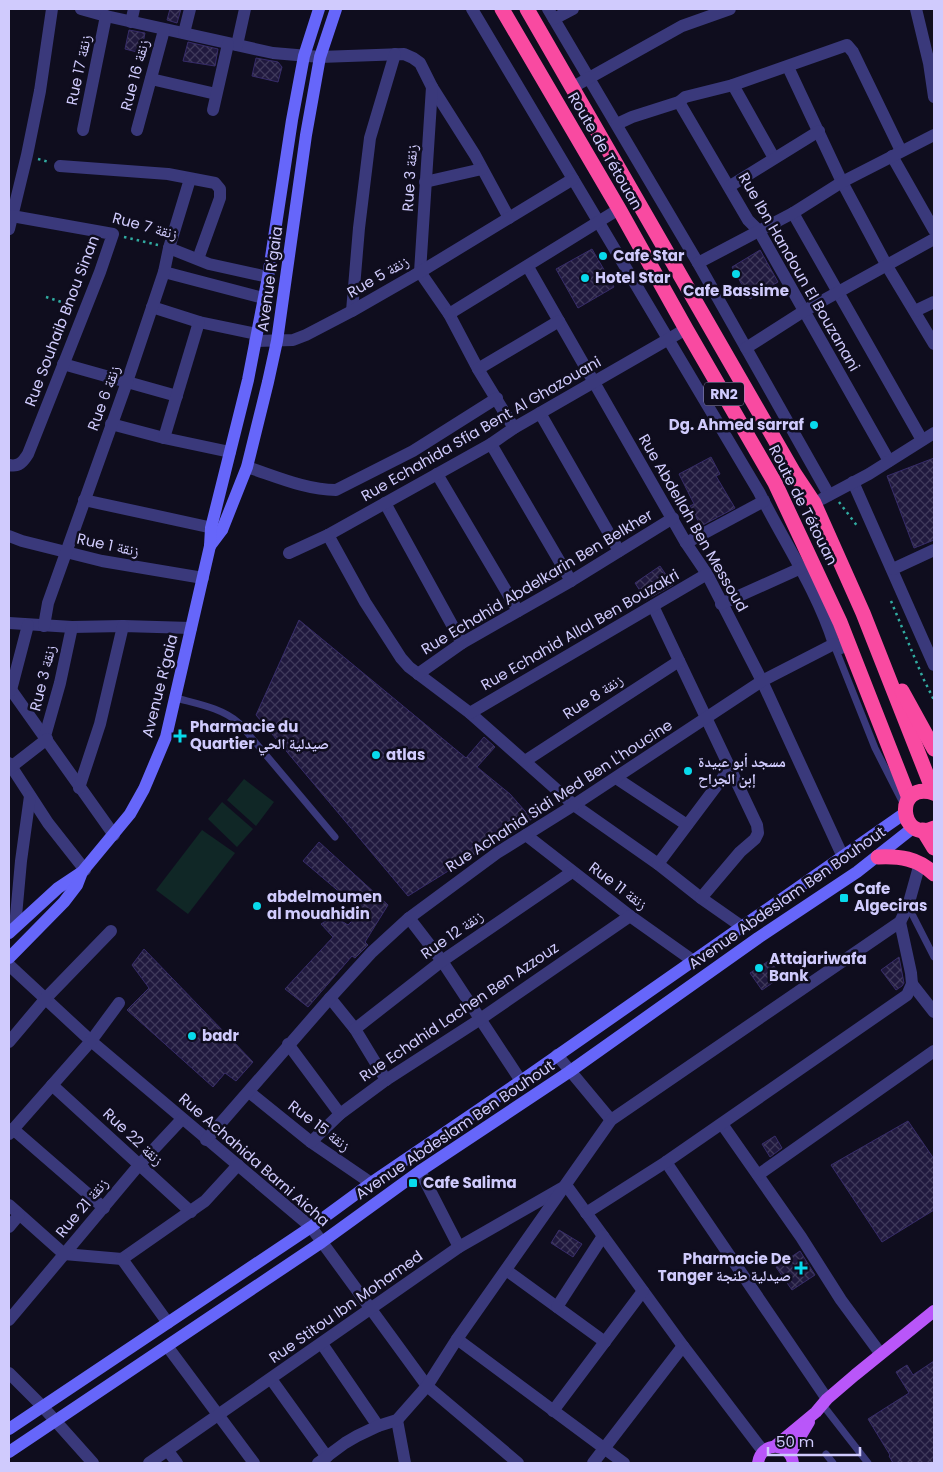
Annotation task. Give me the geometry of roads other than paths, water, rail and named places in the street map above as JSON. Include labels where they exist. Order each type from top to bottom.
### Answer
[{"type":"highway","name":"Route de Tétouan","points":[[502,9],[619,209],[775,483],[853,654],[906,806],[909,824],[924,828],[934,848]]},
{"type":"highway","name":"Route de Tétouan","points":[[527,9],[794,473],[814,503],[872,637],[934,793],[920,791],[914,794],[906,806]]},
{"type":"highway","points":[[872,637],[934,749]]},
{"type":"highway","points":[[878,857],[900,857],[920,863],[934,874]]},
{"type":"main road","name":"Avenue R'gaia","points":[[216,529],[230,452],[248,380],[268,276],[292,120],[304,56],[319,9]]},
{"type":"main road","name":"Avenue R'gaia","points":[[12,930],[58,888],[83,871],[114,835],[130,814],[144,789],[166,737],[210,546],[216,529],[247,467],[278,341],[306,136],[320,58],[336,9]]},
{"type":"main road","name":"Avenue Abdeslam Ben Bouhout","points":[[9,1429],[310,1227],[521,1081],[692,960],[843,857],[906,806]]},
{"type":"main road","name":"Avenue Abdeslam Ben Bouhout","points":[[9,1452],[322,1242],[420,1171],[569,1072],[758,938],[924,828]]},
{"type":"main road","name":"Avenue R'gaia","points":[[9,958],[64,902],[77,885],[83,871]]},
{"type":"main road","points":[[758,1463],[760,1455],[822,1405],[880,1353],[934,1310]]},
{"type":"main road","points":[[769,1449],[784,1448],[791,1458],[822,1405]]},
{"type":"street","points":[[10,215],[27,155],[40,90],[52,9]]},
{"type":"street","points":[[81,9],[164,30],[273,53],[320,58],[404,54],[420,63],[432,88],[482,169],[509,218]]},
{"type":"street","points":[[131,22],[134,9]]},
{"type":"street","points":[[184,33],[190,9]]},
{"type":"street","points":[[212,110],[245,9]]},
{"type":"street","points":[[472,9],[764,502],[801,568],[828,626],[834,644],[853,654]]},
{"type":"street","points":[[573,9],[551,14],[698,263],[829,495]]},
{"type":"street","points":[[573,87],[682,26],[730,9]]},
{"type":"street","points":[[916,9],[931,63],[934,98]]},
{"type":"street","name":"Rue 17 زنقة","points":[[83,130],[106,16]]},
{"type":"street","name":"Rue 16 زنقة","points":[[137,130],[164,30]]},
{"type":"street","points":[[616,124],[679,102],[685,97],[733,86],[844,45],[850,46],[897,154],[934,230]]},
{"type":"street","points":[[352,311],[358,237],[368,154],[381,100],[395,54]]},
{"type":"street","points":[[788,67],[842,182],[887,266],[934,344]]},
{"type":"street","points":[[151,79],[216,94]]},
{"type":"street","points":[[733,86],[774,158]]},
{"type":"street","name":"Rue 3 زنقة","points":[[420,272],[432,88]]},
{"type":"street","name":"Rue Ibn Handoun El Bouzanani","points":[[679,102],[730,186],[748,220],[759,231],[889,461]]},
{"type":"street","points":[[730,186],[819,131]]},
{"type":"street","points":[[698,263],[792,213],[842,182],[934,135]]},
{"type":"street","points":[[60,166],[168,174],[215,183],[220,189],[220,198],[198,259]]},
{"type":"street","points":[[425,182],[482,169]]},
{"type":"street","name":"Rue 6 زنقة","points":[[44,626],[48,602],[84,500],[100,471],[111,424],[164,272],[169,248],[190,179]]},
{"type":"street","name":"Rue 5 زنقة","points":[[152,307],[256,338],[278,341],[293,340],[352,311],[420,272],[573,179]]},
{"type":"street","points":[[449,314],[528,267],[619,209]]},
{"type":"street","points":[[792,213],[922,440]]},
{"type":"street","name":"Rue 7 زنقة","points":[[10,215],[113,234]]},
{"type":"street","name":"Rue Souhaib Bnou Sinan","points":[[9,464],[18,465],[22,463],[28,454],[100,272],[113,234]]},
{"type":"street","points":[[746,348],[804,311],[934,239]]},
{"type":"street","name":"Rue 7 زنقة","points":[[169,248],[226,269],[268,276]]},
{"type":"street","name":"Rue Abdellah Ben Messoud","points":[[528,267],[686,543],[707,574],[762,681],[843,857]]},
{"type":"street","points":[[164,272],[263,298]]},
{"type":"street","points":[[420,272],[449,314],[478,369],[514,428]]},
{"type":"street","points":[[915,311],[934,302]]},
{"type":"street","points":[[478,369],[560,321]]},
{"type":"street","points":[[164,438],[199,322]]},
{"type":"street","name":"Rue Echahida Sfia Bent Al Ghazouani","points":[[289,553],[328,535],[491,444],[514,428],[686,329]]},
{"type":"street","points":[[63,364],[178,396]]},
{"type":"street","points":[[247,467],[310,487],[336,490],[413,451],[497,398]]},
{"type":"street","points":[[540,414],[618,551]]},
{"type":"street","points":[[111,424],[230,452]]},
{"type":"street","points":[[814,503],[854,482],[934,433]]},
{"type":"street","points":[[491,444],[571,581]]},
{"type":"street","points":[[437,474],[518,611]]},
{"type":"street","points":[[854,482],[934,665]]},
{"type":"street","points":[[84,500],[216,529]]},
{"type":"street","points":[[686,543],[764,502]]},
{"type":"street","points":[[385,503],[462,643]]},
{"type":"street","name":"Rue Echahid Abdelkarin Ben Belkher","points":[[418,674],[462,643],[571,581],[673,518]]},
{"type":"street","points":[[328,535],[365,602],[401,658],[418,674],[470,713],[574,805],[658,864],[701,898],[741,926]]},
{"type":"street","name":"Rue 1 زنقة","points":[[9,536],[66,553],[203,578]]},
{"type":"street","points":[[892,569],[934,550]]},
{"type":"street","points":[[721,604],[801,568]]},
{"type":"street","name":"Rue Echahid Allal Ben Bouzakri","points":[[470,713],[707,574]]},
{"type":"street","points":[[654,606],[757,825],[758,833],[755,839],[740,852],[701,898]]},
{"type":"street","points":[[9,623],[72,627],[191,628]]},
{"type":"street","points":[[28,625],[10,689],[114,835]]},
{"type":"street","points":[[80,788],[100,724],[122,626]]},
{"type":"street","name":"Rue 3 زنقة","points":[[46,738],[72,627]]},
{"type":"street","name":"Rue Achahid Sidi Med Ben L'houcine","points":[[206,1140],[250,1092],[288,1044],[372,952],[409,918],[469,873],[762,681],[834,644]]},
{"type":"street","name":"Rue 8 زنقة","points":[[525,761],[679,661]]},
{"type":"street","points":[[46,738],[10,765],[83,871]]},
{"type":"street","points":[[658,864],[730,768]]},
{"type":"street","points":[[616,778],[687,825]]},
{"type":"street","points":[[12,930],[30,796]]},
{"type":"street","name":"Rue 11 زنقة","points":[[526,835],[630,916],[692,960]]},
{"type":"street","points":[[272,1379],[329,1459],[345,1443],[378,1426],[397,1420],[426,1386],[611,1120],[900,922],[908,906],[920,863]]},
{"type":"street","name":"Rue 12 زنقة","points":[[355,1029],[442,961],[572,872]]},
{"type":"street","name":"Rue Echahid Lachen Ben Azzouz","points":[[311,1142],[340,1114],[386,1080],[479,1020],[630,916]]},
{"type":"street","points":[[409,918],[442,961],[479,1020],[521,1081]]},
{"type":"street","points":[[586,1213],[722,1124],[907,995],[912,984],[911,973],[900,922]]},
{"type":"street","points":[[9,1042],[46,998],[111,930]]},
{"type":"street","name":"Rue Achahida Barni Aicha","points":[[9,965],[91,1041],[310,1227],[372,1309],[426,1386],[518,1463]]},
{"type":"street","points":[[912,984],[934,1012]]},
{"type":"street","points":[[330,998],[355,1029],[386,1080]]},
{"type":"street","points":[[104,1208],[11,1131],[91,1041],[119,1003]]},
{"type":"street","points":[[288,1044],[340,1114]]},
{"type":"street","points":[[758,1176],[934,1051]]},
{"type":"street","points":[[557,1055],[569,1072],[611,1120]]},
{"type":"street","name":"Rue 22 زنقة","points":[[52,1085],[191,1212]]},
{"type":"street","name":"Rue 15 زنقة","points":[[250,1092],[311,1142],[371,1183]]},
{"type":"street","name":"Rue 21 زنقة","points":[[9,1320],[139,1165],[182,1119]]},
{"type":"street","points":[[722,1124],[880,1353]]},
{"type":"street","points":[[666,1162],[822,1405]]},
{"type":"street","points":[[9,1205],[64,1254],[122,1259],[191,1212],[220,1187],[238,1165]]},
{"type":"street","points":[[420,1171],[459,1247]]},
{"type":"street","points":[[566,1185],[683,1346],[769,1449]]},
{"type":"street","name":"Rue Stitou Ibn Mohamed","points":[[149,1463],[459,1247],[566,1185]]},
{"type":"street","points":[[9,1227],[19,1215]]},
{"type":"street","points":[[557,1307],[603,1236]]},
{"type":"street","points":[[122,1259],[168,1323]]},
{"type":"street","points":[[506,1270],[605,1342]]},
{"type":"street","points":[[554,1411],[643,1291]]},
{"type":"street","points":[[457,1339],[624,1463]]},
{"type":"street","points":[[322,1344],[378,1426]]},
{"type":"street","points":[[167,1346],[254,1463]]},
{"type":"street","points":[[593,1463],[683,1346]]},
{"type":"street","points":[[9,1373],[43,1407],[93,1463]]},
{"type":"street","points":[[397,1420],[405,1463]]},
{"type":"street","points":[[168,1451],[177,1463]]},
{"type":"lane","points":[[834,644],[875,748],[906,806]]},
{"type":"lane","points":[[176,698],[220,711],[231,716],[239,723],[335,838]]},
{"type":"lane","points":[[908,906],[934,957]]},
{"type":"lane","points":[[822,1405],[868,1463]]},
{"type":"lane","points":[[826,1454],[833,1463]]},
{"type":"place","name":"Cafe Star","points":[[603,256]]},
{"type":"place","name":"Cafe Bassime","points":[[736,274]]},
{"type":"place","name":"Hotel Star","points":[[585,278]]},
{"type":"place","name":"Dg. Ahmed sarraf","points":[[814,425]]},
{"type":"place","name":"Pharmacie du Quartier صيدلية الحي","points":[[180,736]]},
{"type":"place","name":"atlas","points":[[376,755]]},
{"type":"place","name":"مسجد أبو عبيدة إبن الجراح","points":[[688,771]]},
{"type":"place","name":"Cafe Algeciras","points":[[844,898]]},
{"type":"place","name":"abdelmoumen al mouahidin","points":[[257,906]]},
{"type":"place","name":"Attajariwafa Bank","points":[[759,968]]},
{"type":"place","name":"badr","points":[[192,1036]]},
{"type":"place","name":"Cafe Salima","points":[[413,1183]]},
{"type":"place","name":"Pharmacie De Tanger صيدلية طنجة","points":[[801,1268]]}]
